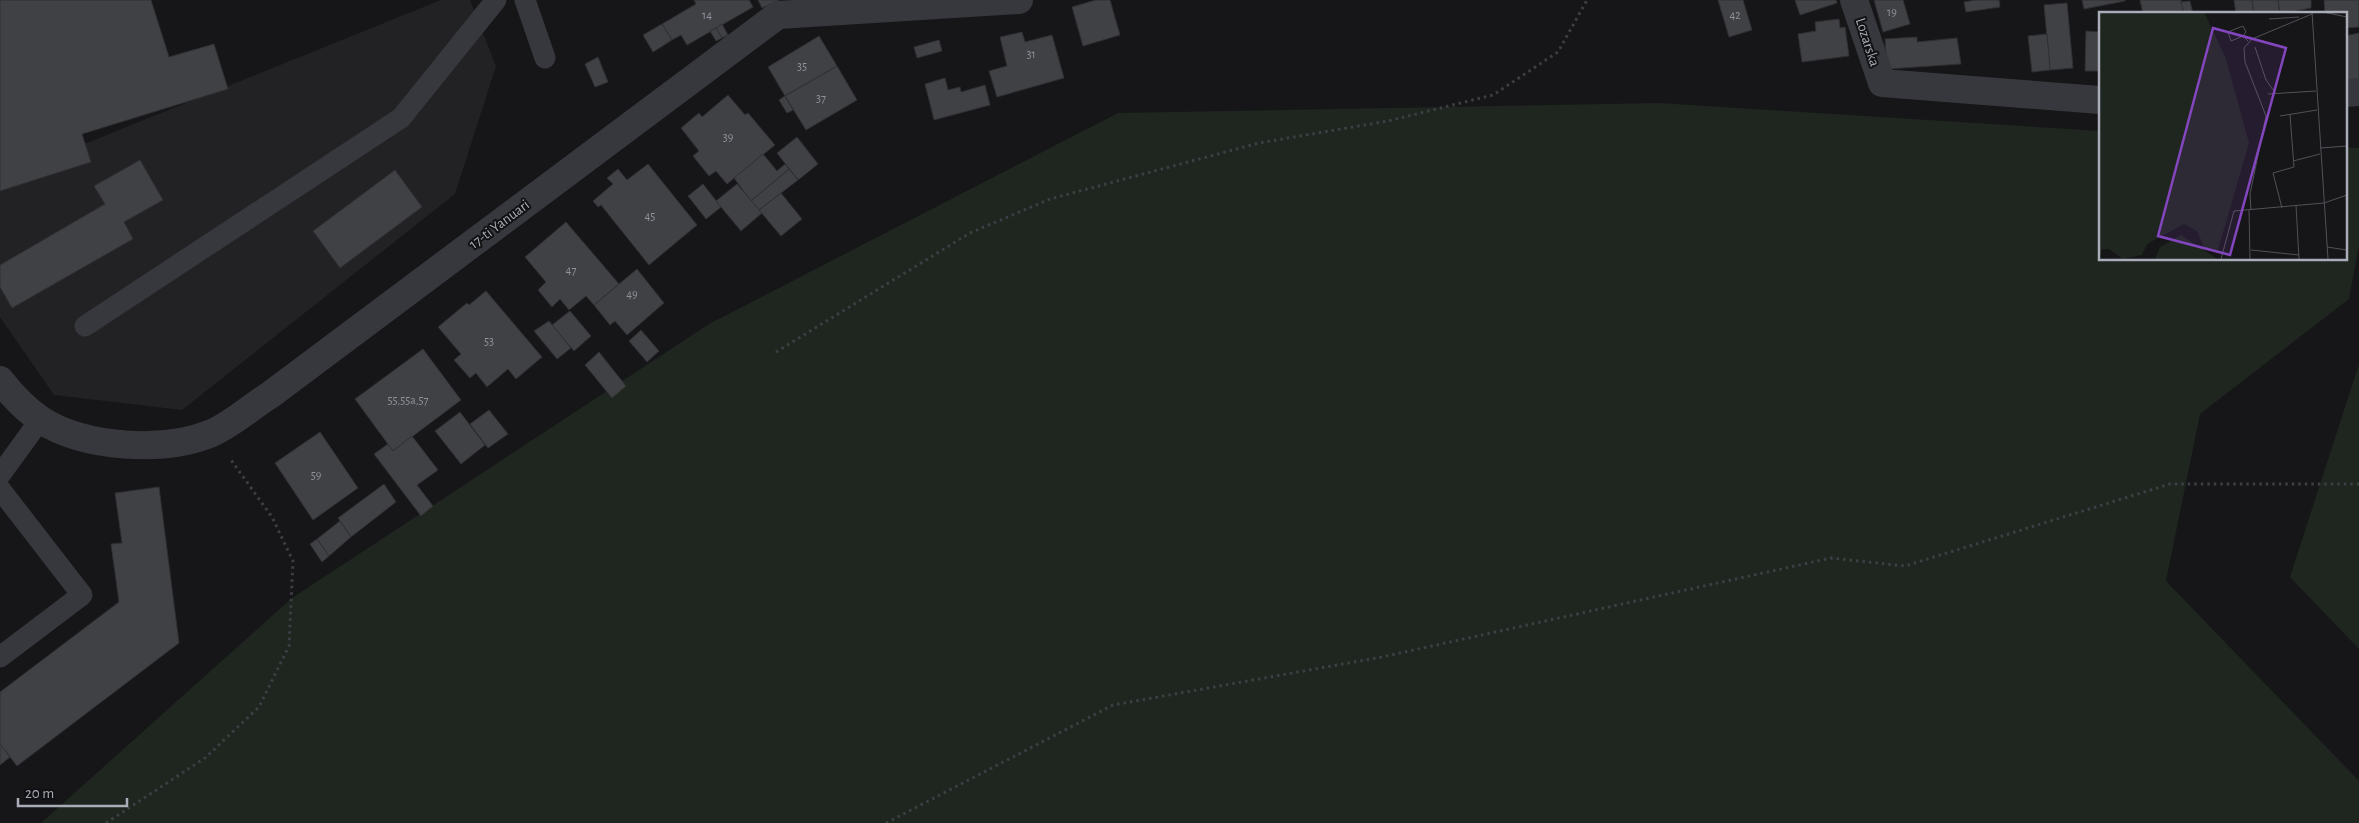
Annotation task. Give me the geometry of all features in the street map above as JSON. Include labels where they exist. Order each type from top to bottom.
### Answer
[{"type":"street","name":"17-ti Yanuari","points":[[0,380],[40,420],[87,438],[120,444],[148,445],[185,440],[212,433],[270,396],[778,15],[1019,0]]},
{"type":"street","name":"Lozarska","points":[[1854,0],[1882,83],[2099,100]]},
{"type":"street","points":[[2346,93],[2359,92]]},
{"type":"lane","points":[[85,326],[401,118],[496,0]]},
{"type":"lane","points":[[525,0],[545,58]]},
{"type":"lane","points":[[0,475],[40,420]]},
{"type":"lane","points":[[0,489],[82,595],[0,658]]},
{"type":"path","points":[[776,352],[970,233],[1050,199],[1259,143],[1388,121],[1493,95],[1558,52],[1587,0]]},
{"type":"path","points":[[106,823],[205,758],[259,707],[289,646],[293,561],[272,517],[212,433]]},
{"type":"path","points":[[886,823],[1113,705],[1382,657],[1831,558],[1905,566],[2170,484],[2359,484]]},
{"type":"shaded area","points":[[441,0],[470,0],[496,66],[455,194],[182,410],[54,395],[0,317],[0,178]]},
{"type":"shaded area","points":[[1659,103],[2099,131],[2099,260],[2346,260],[2346,147],[2359,148],[2359,245],[2349,299],[2200,414],[2166,581],[2359,781],[2359,823],[41,823],[292,598],[709,324],[1118,113]]},
{"type":"shaded area","points":[[2359,364],[2359,649],[2290,577]]},
{"type":"building","points":[[0,0],[151,0],[169,57],[214,44],[228,89],[82,134],[91,162],[0,191]]},
{"type":"building","points":[[694,0],[749,0],[753,7],[687,45],[681,35],[672,40],[662,24],[696,4]]},
{"type":"building","points":[[758,0],[779,0],[762,8]]},
{"type":"building","points":[[1096,0],[1110,0],[1120,35],[1083,46],[1072,7]]},
{"type":"building","points":[[1718,0],[1743,0],[1752,30],[1729,37]]},
{"type":"building","points":[[1795,0],[1836,0],[1837,3],[1800,15]]},
{"type":"building","points":[[1874,0],[1903,0],[1910,24],[1883,32]]},
{"type":"building","points":[[1999,0],[2000,7],[1966,12],[1964,2]]},
{"type":"building","points":[[2082,0],[2125,0],[2125,1],[2084,9]]},
{"type":"building","points":[[2140,0],[2181,0],[2184,12],[2143,12]]},
{"type":"building","points":[[2234,0],[2252,0],[2254,12],[2236,12]]},
{"type":"building","points":[[2252,0],[2278,0],[2280,12],[2254,12]]},
{"type":"building","points":[[2278,0],[2311,0],[2311,8],[2280,12]]},
{"type":"building","points":[[2324,0],[2359,0],[2359,27],[2346,28],[2346,12],[2325,12]]},
{"type":"building","points":[[2190,1],[2193,12],[2184,12],[2181,2]]},
{"type":"building","points":[[2067,3],[2073,68],[2050,70],[2044,5]]},
{"type":"building","points":[[1839,19],[1840,28],[1845,27],[1849,56],[1802,62],[1798,34],[1816,31],[1815,22]]},
{"type":"building","points":[[662,24],[672,40],[653,52],[643,35]]},
{"type":"building","points":[[722,24],[728,35],[722,38],[716,28]]},
{"type":"building","points":[[716,28],[722,38],[716,41],[710,31]]},
{"type":"building","points":[[2086,31],[2099,32],[2099,71],[2085,71]]},
{"type":"building","points":[[1022,32],[1025,42],[1052,35],[1064,78],[997,97],[989,71],[1007,66],[1000,37]]},
{"type":"building","points":[[2359,33],[2359,79],[2346,82],[2346,36]]},
{"type":"building","points":[[2047,34],[2050,70],[2032,72],[2028,36]]},
{"type":"building","points":[[819,36],[837,66],[785,96],[768,67]]},
{"type":"building","points":[[1917,37],[1917,42],[1957,38],[1961,64],[1887,69],[1885,39]]},
{"type":"building","points":[[939,40],[942,51],[917,58],[914,47]]},
{"type":"building","points":[[598,57],[608,82],[595,87],[585,64]]},
{"type":"building","points":[[837,66],[857,100],[806,130],[785,96]]},
{"type":"building","points":[[945,78],[948,90],[960,87],[961,92],[985,85],[990,105],[934,120],[925,84]]},
{"type":"building","points":[[728,95],[745,115],[748,113],[775,145],[727,184],[716,171],[709,176],[693,156],[699,151],[681,128],[699,113],[702,117]]},
{"type":"building","points":[[785,96],[793,110],[787,113],[779,100]]},
{"type":"building","points":[[797,137],[818,164],[798,180],[777,153]]},
{"type":"building","points":[[763,154],[777,171],[785,164],[789,169],[751,201],[734,178]]},
{"type":"building","points":[[140,160],[163,200],[124,222],[133,239],[12,308],[0,287],[0,265],[105,204],[94,186]]},
{"type":"building","points":[[648,164],[697,225],[649,265],[601,205],[598,207],[593,201],[613,184],[607,178],[618,169],[627,180]]},
{"type":"building","points":[[789,169],[798,180],[759,210],[751,201]]},
{"type":"building","points":[[395,170],[422,207],[340,268],[313,231]]},
{"type":"building","points":[[703,184],[721,207],[706,219],[688,196]]},
{"type":"building","points":[[737,184],[762,213],[741,231],[716,201]]},
{"type":"building","points":[[781,193],[802,219],[781,236],[759,210]]},
{"type":"building","points":[[566,222],[619,284],[594,305],[586,296],[569,310],[560,299],[552,307],[538,290],[546,282],[525,257]]},
{"type":"building","points":[[637,269],[664,303],[627,335],[615,321],[610,325],[594,305]]},
{"type":"building","points":[[486,291],[542,357],[516,379],[508,369],[487,387],[476,373],[470,378],[454,360],[461,354],[438,327],[467,303],[469,305]]},
{"type":"building","points":[[570,311],[591,336],[574,351],[552,325]]},
{"type":"building","points":[[549,321],[571,348],[557,359],[534,331]]},
{"type":"building","points":[[641,330],[659,351],[647,362],[629,341]]},
{"type":"building","points":[[423,349],[461,400],[393,451],[355,399]]},
{"type":"building","points":[[599,352],[626,386],[612,398],[585,365]]},
{"type":"building","points":[[489,410],[508,434],[488,448],[470,424]]},
{"type":"building","points":[[460,412],[485,445],[461,464],[435,431]]},
{"type":"building","points":[[320,432],[358,488],[313,520],[275,463]]},
{"type":"building","points":[[412,436],[438,470],[417,485],[433,506],[421,516],[374,454],[388,444],[393,451]]},
{"type":"building","points":[[384,484],[396,502],[351,537],[338,518]]},
{"type":"building","points":[[159,487],[179,643],[17,766],[0,744],[0,692],[119,602],[111,544],[122,543],[115,493]]},
{"type":"building","points":[[340,521],[351,537],[329,556],[317,539]]},
{"type":"building","points":[[317,539],[329,556],[322,562],[310,544]]},
{"type":"building","points":[[0,744],[10,757],[0,765]]}]
